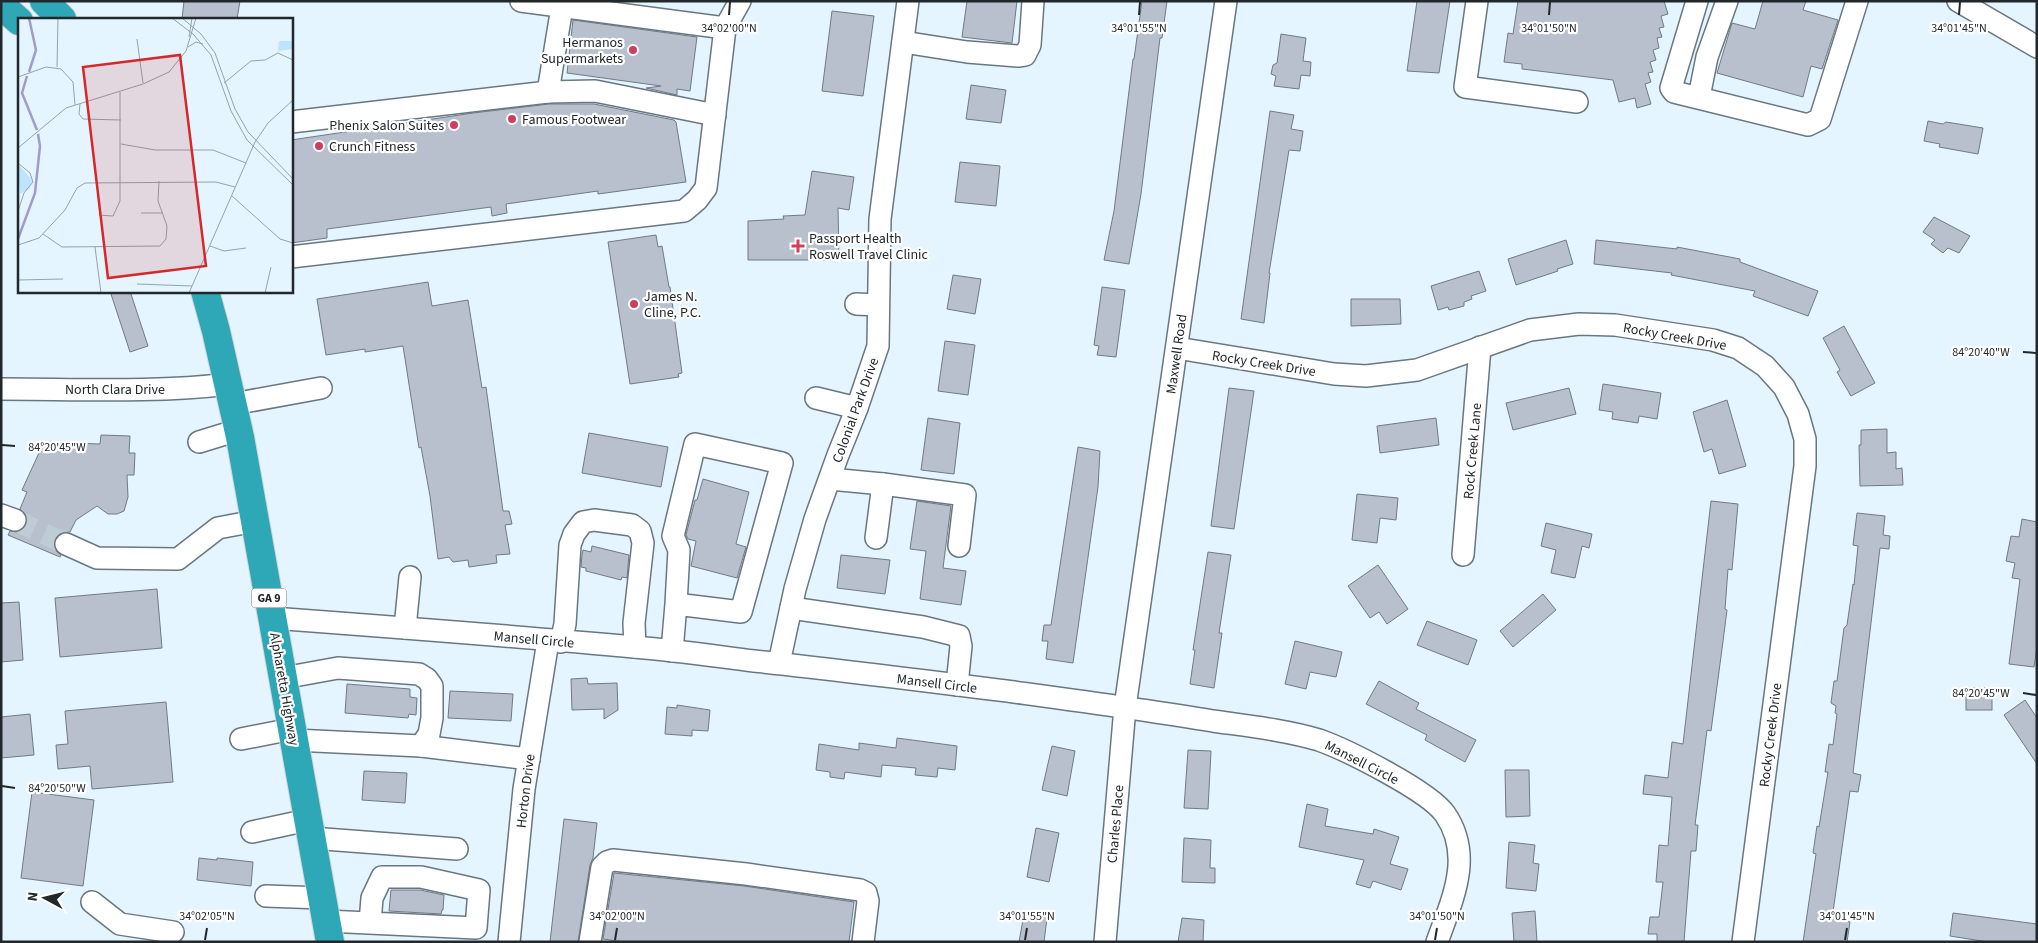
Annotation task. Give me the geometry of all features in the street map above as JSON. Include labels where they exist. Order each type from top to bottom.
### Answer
[{"type":"highway","points":[[44,1],[61,18]]},
{"type":"highway","points":[[1,5],[18,20]]},
{"type":"highway","name":"Alpharetta Highway","points":[[205,292],[233,406],[326,920]]},
{"type":"street","points":[[521,1],[562,4],[725,28]]},
{"type":"street","points":[[292,257],[684,210],[697,200],[706,188],[725,28],[740,1]]},
{"type":"street","name":"Colonial Park Drive","points":[[779,663],[791,608],[816,519],[878,346],[880,219],[908,1]]},
{"type":"street","points":[[903,42],[967,52],[1018,56],[1025,54],[1030,46],[1033,1]]},
{"type":"street","name":"Maxwell Road","points":[[1125,707],[1226,1]]},
{"type":"street","points":[[1477,1],[1465,87],[1577,102]]},
{"type":"street","points":[[1697,1],[1671,88],[1674,92],[1808,125],[1820,119],[1857,1]]},
{"type":"street","points":[[1699,98],[1707,57],[1727,1]]},
{"type":"street","points":[[1958,1],[2037,48]]},
{"type":"street","points":[[548,92],[562,4]]},
{"type":"street","points":[[292,122],[548,92],[595,91],[715,115]]},
{"type":"street","points":[[856,304],[878,305]]},
{"type":"street","name":"Rocky Creek Drive","points":[[1177,348],[1334,374],[1366,376],[1417,370],[1530,330],[1579,324],[1615,325],[1713,340],[1738,348],[1765,366],[1784,387],[1798,414],[1804,439],[1805,466],[1743,942]]},
{"type":"street","name":"Rock Creek Lane","points":[[1464,555],[1480,347]]},
{"type":"street","name":"North Clara Drive","points":[[1,389],[197,388],[233,406]]},
{"type":"street","points":[[199,442],[233,406],[321,388]]},
{"type":"street","points":[[816,398],[857,408]]},
{"type":"street","points":[[672,651],[679,550],[673,536],[695,444],[782,463],[741,612],[676,604]]},
{"type":"street","points":[[830,479],[965,495],[959,546]]},
{"type":"street","points":[[876,538],[883,484]]},
{"type":"street","name":"Horton Drive","points":[[509,942],[524,789],[529,760],[555,641],[565,624],[570,545],[574,534],[583,522],[594,520],[632,525],[637,527],[642,536],[642,562],[634,623],[635,647]]},
{"type":"street","points":[[66,544],[97,558],[178,559],[218,528],[255,521]]},
{"type":"street","points":[[405,628],[410,577]]},
{"type":"street","points":[[791,608],[923,627],[959,636],[961,646],[957,685]]},
{"type":"street","name":"Mansell Circle","points":[[272,618],[635,647],[779,663],[1125,707],[1268,729],[1318,740],[1345,751],[1419,791],[1433,801],[1444,813],[1453,828],[1458,843],[1460,861],[1458,883],[1437,942]]},
{"type":"street","points":[[283,678],[338,668],[419,674],[427,679],[432,686],[432,718],[429,734],[421,746]]},
{"type":"street","name":"Charles Place","points":[[1105,942],[1125,707]]},
{"type":"street","points":[[241,739],[293,735],[421,746],[529,760]]},
{"type":"street","points":[[252,832],[310,829],[457,849]]},
{"type":"street","points":[[590,942],[602,867],[606,862],[613,860],[746,874],[860,890],[866,893],[868,901],[863,942]]},
{"type":"street","points":[[266,896],[326,920],[370,923],[476,928],[479,890],[421,877],[382,877],[372,898],[370,923]]},
{"type":"street","points":[[92,902],[120,924],[173,932]]},
{"type":"building","points":[[184,1],[240,1],[237,18],[182,18]]},
{"type":"building","points":[[967,1],[1017,1],[1012,43],[962,37]]},
{"type":"building","points":[[1142,1],[1167,1],[1162,38],[1160,38],[1141,194],[1129,264],[1104,260],[1114,211]]},
{"type":"building","points":[[1417,1],[1450,1],[1439,73],[1407,71]]},
{"type":"building","points":[[1518,1],[1664,1],[1668,14],[1661,16],[1664,27],[1659,28],[1662,37],[1657,38],[1659,48],[1653,50],[1656,60],[1650,62],[1653,72],[1648,73],[1651,82],[1645,84],[1651,104],[1637,108],[1635,98],[1619,102],[1613,80],[1522,69],[1522,64],[1504,62],[1508,33],[1513,34]]},
{"type":"building","points":[[1763,1],[1806,1],[1803,10],[1838,20],[1822,69],[1811,66],[1803,97],[1717,73],[1732,23],[1755,29]]},
{"type":"building","points":[[832,11],[874,16],[863,96],[822,91]]},
{"type":"building","name":"Hermanos Supermarkets","points":[[573,20],[697,37],[690,91],[677,89],[677,95],[646,88],[661,86],[567,73]]},
{"type":"building","points":[[1281,34],[1306,38],[1303,61],[1311,62],[1310,76],[1301,75],[1299,89],[1274,86],[1276,76],[1271,74],[1273,65],[1277,63]]},
{"type":"building","points":[[971,85],[1006,90],[1001,123],[966,119]]},
{"type":"building","points":[[549,104],[594,104],[674,120],[676,122],[686,182],[598,194],[598,191],[506,204],[507,213],[492,216],[491,207],[327,229],[327,238],[292,243],[292,140],[473,113]]},
{"type":"building","points":[[1270,111],[1294,115],[1291,129],[1303,131],[1300,151],[1289,150],[1269,273],[1264,323],[1241,319]]},
{"type":"building","points":[[1928,121],[1983,128],[1978,154],[1939,147],[1940,144],[1924,141]]},
{"type":"building","points":[[960,162],[1000,166],[996,206],[955,202]]},
{"type":"building","points":[[812,171],[854,177],[849,210],[838,208],[839,260],[748,260],[748,221],[784,219],[783,216],[805,215]]},
{"type":"building","points":[[1934,217],[1970,236],[1959,253],[1948,248],[1943,253],[1931,244],[1935,240],[1923,232]]},
{"type":"building","points":[[656,235],[658,247],[662,246],[670,287],[682,373],[678,374],[679,377],[630,384],[608,242]]},
{"type":"building","points":[[1566,240],[1573,264],[1516,285],[1508,259]]},
{"type":"building","points":[[1596,240],[1677,249],[1677,247],[1740,259],[1740,262],[1818,291],[1808,316],[1753,296],[1755,291],[1671,275],[1672,273],[1594,264]]},
{"type":"building","points":[[1479,271],[1486,291],[1471,296],[1472,299],[1464,302],[1464,306],[1449,310],[1448,307],[1438,310],[1431,286]]},
{"type":"building","points":[[953,275],[981,279],[975,314],[947,309]]},
{"type":"building","points":[[428,282],[432,306],[468,300],[482,388],[486,387],[503,511],[509,511],[512,524],[505,525],[510,554],[496,555],[497,563],[469,567],[468,560],[453,562],[449,557],[438,559],[430,496],[421,447],[419,448],[403,346],[365,352],[365,349],[326,355],[317,299]]},
{"type":"building","points":[[1102,287],[1125,290],[1116,357],[1097,355],[1099,346],[1094,345]]},
{"type":"building","points":[[110,292],[130,292],[148,346],[130,352]]},
{"type":"building","points":[[1351,299],[1400,299],[1401,324],[1351,326]]},
{"type":"building","points":[[1844,326],[1875,383],[1851,396],[1837,372],[1840,370],[1823,338]]},
{"type":"building","points":[[945,341],[975,345],[968,395],[938,391]]},
{"type":"building","points":[[1603,384],[1661,393],[1657,419],[1639,416],[1638,423],[1612,419],[1613,412],[1599,410]]},
{"type":"building","points":[[1229,388],[1254,391],[1234,529],[1211,526]]},
{"type":"building","points":[[1569,388],[1576,414],[1513,430],[1506,403]]},
{"type":"building","points":[[1727,400],[1746,466],[1719,474],[1712,449],[1704,452],[1693,412]]},
{"type":"building","points":[[928,418],[960,423],[954,474],[921,470]]},
{"type":"building","points":[[1436,418],[1439,445],[1380,453],[1377,426]]},
{"type":"building","points":[[1887,429],[1887,453],[1896,452],[1896,469],[1902,468],[1903,485],[1860,486],[1859,445],[1861,445],[1861,430]]},
{"type":"building","points":[[589,433],[668,447],[661,487],[582,473]]},
{"type":"building","points":[[101,435],[130,436],[129,453],[135,453],[134,475],[127,475],[128,497],[124,511],[117,514],[108,514],[97,506],[76,520],[70,532],[59,534],[54,539],[54,546],[61,555],[60,557],[8,535],[10,531],[17,532],[23,530],[27,525],[27,517],[20,509],[27,492],[22,490],[44,442],[100,444]]},
{"type":"building","points":[[1078,447],[1100,451],[1098,487],[1073,663],[1046,659],[1048,641],[1042,641],[1044,625],[1051,625]]},
{"type":"building","points":[[703,479],[749,492],[736,544],[746,547],[737,578],[691,566],[696,541],[688,539],[686,535],[695,500],[697,500]]},
{"type":"building","points":[[1357,494],[1398,498],[1396,520],[1380,518],[1377,543],[1352,540]]},
{"type":"building","points":[[917,501],[951,506],[943,568],[966,571],[961,605],[920,599],[926,551],[910,549]]},
{"type":"building","points":[[1711,501],[1738,504],[1732,570],[1728,569],[1725,609],[1727,610],[1711,731],[1707,730],[1695,825],[1698,825],[1696,851],[1691,851],[1684,942],[1657,942],[1657,934],[1648,934],[1650,917],[1659,917],[1663,882],[1656,882],[1659,845],[1668,846],[1672,797],[1643,794],[1645,775],[1668,778],[1672,742],[1683,744]]},
{"type":"building","points":[[1857,513],[1885,516],[1883,535],[1890,536],[1889,549],[1880,548],[1853,773],[1861,775],[1858,792],[1850,791],[1833,912],[1837,913],[1836,919],[1850,922],[1847,942],[1803,942],[1816,854],[1813,853],[1828,772],[1825,772],[1829,744],[1833,745],[1837,714],[1835,713],[1836,706],[1831,703],[1834,681],[1837,681],[1844,628],[1847,625],[1854,585],[1858,546],[1853,545]]},
{"type":"building","points":[[2022,519],[2037,522],[2037,647],[2034,667],[2009,664],[2020,579],[2012,578],[2015,563],[2006,561],[2011,536],[2019,537]]},
{"type":"building","points":[[1546,523],[1592,534],[1589,548],[1582,546],[1575,578],[1551,573],[1556,550],[1541,546]]},
{"type":"building","points":[[592,546],[629,555],[627,578],[622,577],[621,580],[586,571],[586,568],[581,567],[583,550],[591,552]]},
{"type":"building","points":[[1208,552],[1231,555],[1219,633],[1222,633],[1214,688],[1190,684],[1195,650],[1193,650]]},
{"type":"building","points":[[841,555],[890,560],[885,594],[837,588]]},
{"type":"building","points":[[1378,565],[1408,609],[1387,624],[1379,612],[1370,618],[1348,586]]},
{"type":"building","points":[[157,589],[162,648],[60,657],[55,598]]},
{"type":"building","points":[[1543,594],[1556,610],[1513,647],[1500,631]]},
{"type":"building","points":[[19,602],[23,660],[1,662],[1,603]]},
{"type":"building","points":[[1427,621],[1477,640],[1468,665],[1417,645]]},
{"type":"building","points":[[1295,641],[1342,652],[1336,677],[1310,672],[1306,689],[1285,684]]},
{"type":"building","points":[[587,678],[588,684],[617,683],[618,710],[604,719],[604,709],[572,710],[571,679]]},
{"type":"building","points":[[1379,681],[1419,703],[1416,709],[1476,740],[1465,762],[1425,740],[1427,735],[1366,704]]},
{"type":"building","points":[[347,684],[410,689],[410,697],[417,698],[416,715],[409,714],[408,718],[345,713]]},
{"type":"building","points":[[1966,688],[1992,688],[1992,710],[1966,710]]},
{"type":"building","points":[[450,691],[513,694],[511,721],[448,718]]},
{"type":"building","points":[[2025,700],[2037,718],[2037,764],[2004,715]]},
{"type":"building","points":[[166,702],[173,782],[92,789],[90,766],[58,769],[56,745],[68,744],[65,711]]},
{"type":"building","points":[[677,705],[710,710],[708,731],[692,730],[692,736],[665,734],[667,707],[677,708]]},
{"type":"building","points":[[30,714],[34,755],[1,758],[1,717]]},
{"type":"building","points":[[897,738],[957,746],[955,770],[938,768],[937,777],[915,775],[916,768],[882,765],[881,777],[845,772],[844,779],[830,777],[830,772],[816,770],[819,744],[859,750],[859,743],[896,748]]},
{"type":"building","points":[[1052,746],[1075,751],[1067,796],[1042,790]]},
{"type":"building","points":[[1188,750],[1211,751],[1208,809],[1184,808]]},
{"type":"building","points":[[1505,770],[1529,770],[1530,816],[1506,817]]},
{"type":"building","points":[[364,771],[407,773],[405,803],[362,800]]},
{"type":"building","points":[[32,792],[94,800],[83,886],[21,878]]},
{"type":"building","points":[[1307,804],[1328,809],[1325,826],[1373,834],[1374,829],[1399,837],[1390,864],[1408,869],[1401,890],[1373,881],[1370,888],[1356,884],[1364,860],[1299,847]]},
{"type":"building","points":[[564,819],[597,823],[593,858],[590,865],[578,942],[550,942]]},
{"type":"building","points":[[1036,828],[1059,833],[1049,882],[1027,877]]},
{"type":"building","points":[[1184,838],[1211,840],[1210,868],[1215,868],[1215,883],[1182,882]]},
{"type":"building","points":[[1509,842],[1535,845],[1533,863],[1539,864],[1536,891],[1506,888]]},
{"type":"building","points":[[199,858],[253,862],[251,886],[197,880]]},
{"type":"building","points":[[614,873],[744,886],[854,902],[849,942],[624,942],[603,939]]},
{"type":"building","points":[[391,890],[420,890],[444,895],[443,910],[441,914],[389,911]]},
{"type":"building","points":[[1535,911],[1537,942],[1514,942],[1512,913]]},
{"type":"building","points":[[1953,913],[2037,924],[2037,942],[1988,942],[1950,936]]},
{"type":"building","points":[[1024,914],[1047,918],[1044,942],[1019,942]]},
{"type":"building","points":[[1182,918],[1204,920],[1203,942],[1178,942]]},
{"type":"tunnel","points":[[15,520],[66,544]]},
{"type":"place","name":"Hermanos Supermarkets","points":[[633,50]]},
{"type":"place","name":"Famous Footwear","points":[[512,119]]},
{"type":"place","name":"Phenix Salon Suites","points":[[454,125]]},
{"type":"place","name":"Crunch Fitness","points":[[319,146]]},
{"type":"place","name":"Passport Health Roswell Travel Clinic","points":[[798,246]]},
{"type":"place","name":"James N. Cline, P.C.","points":[[634,304]]}]
